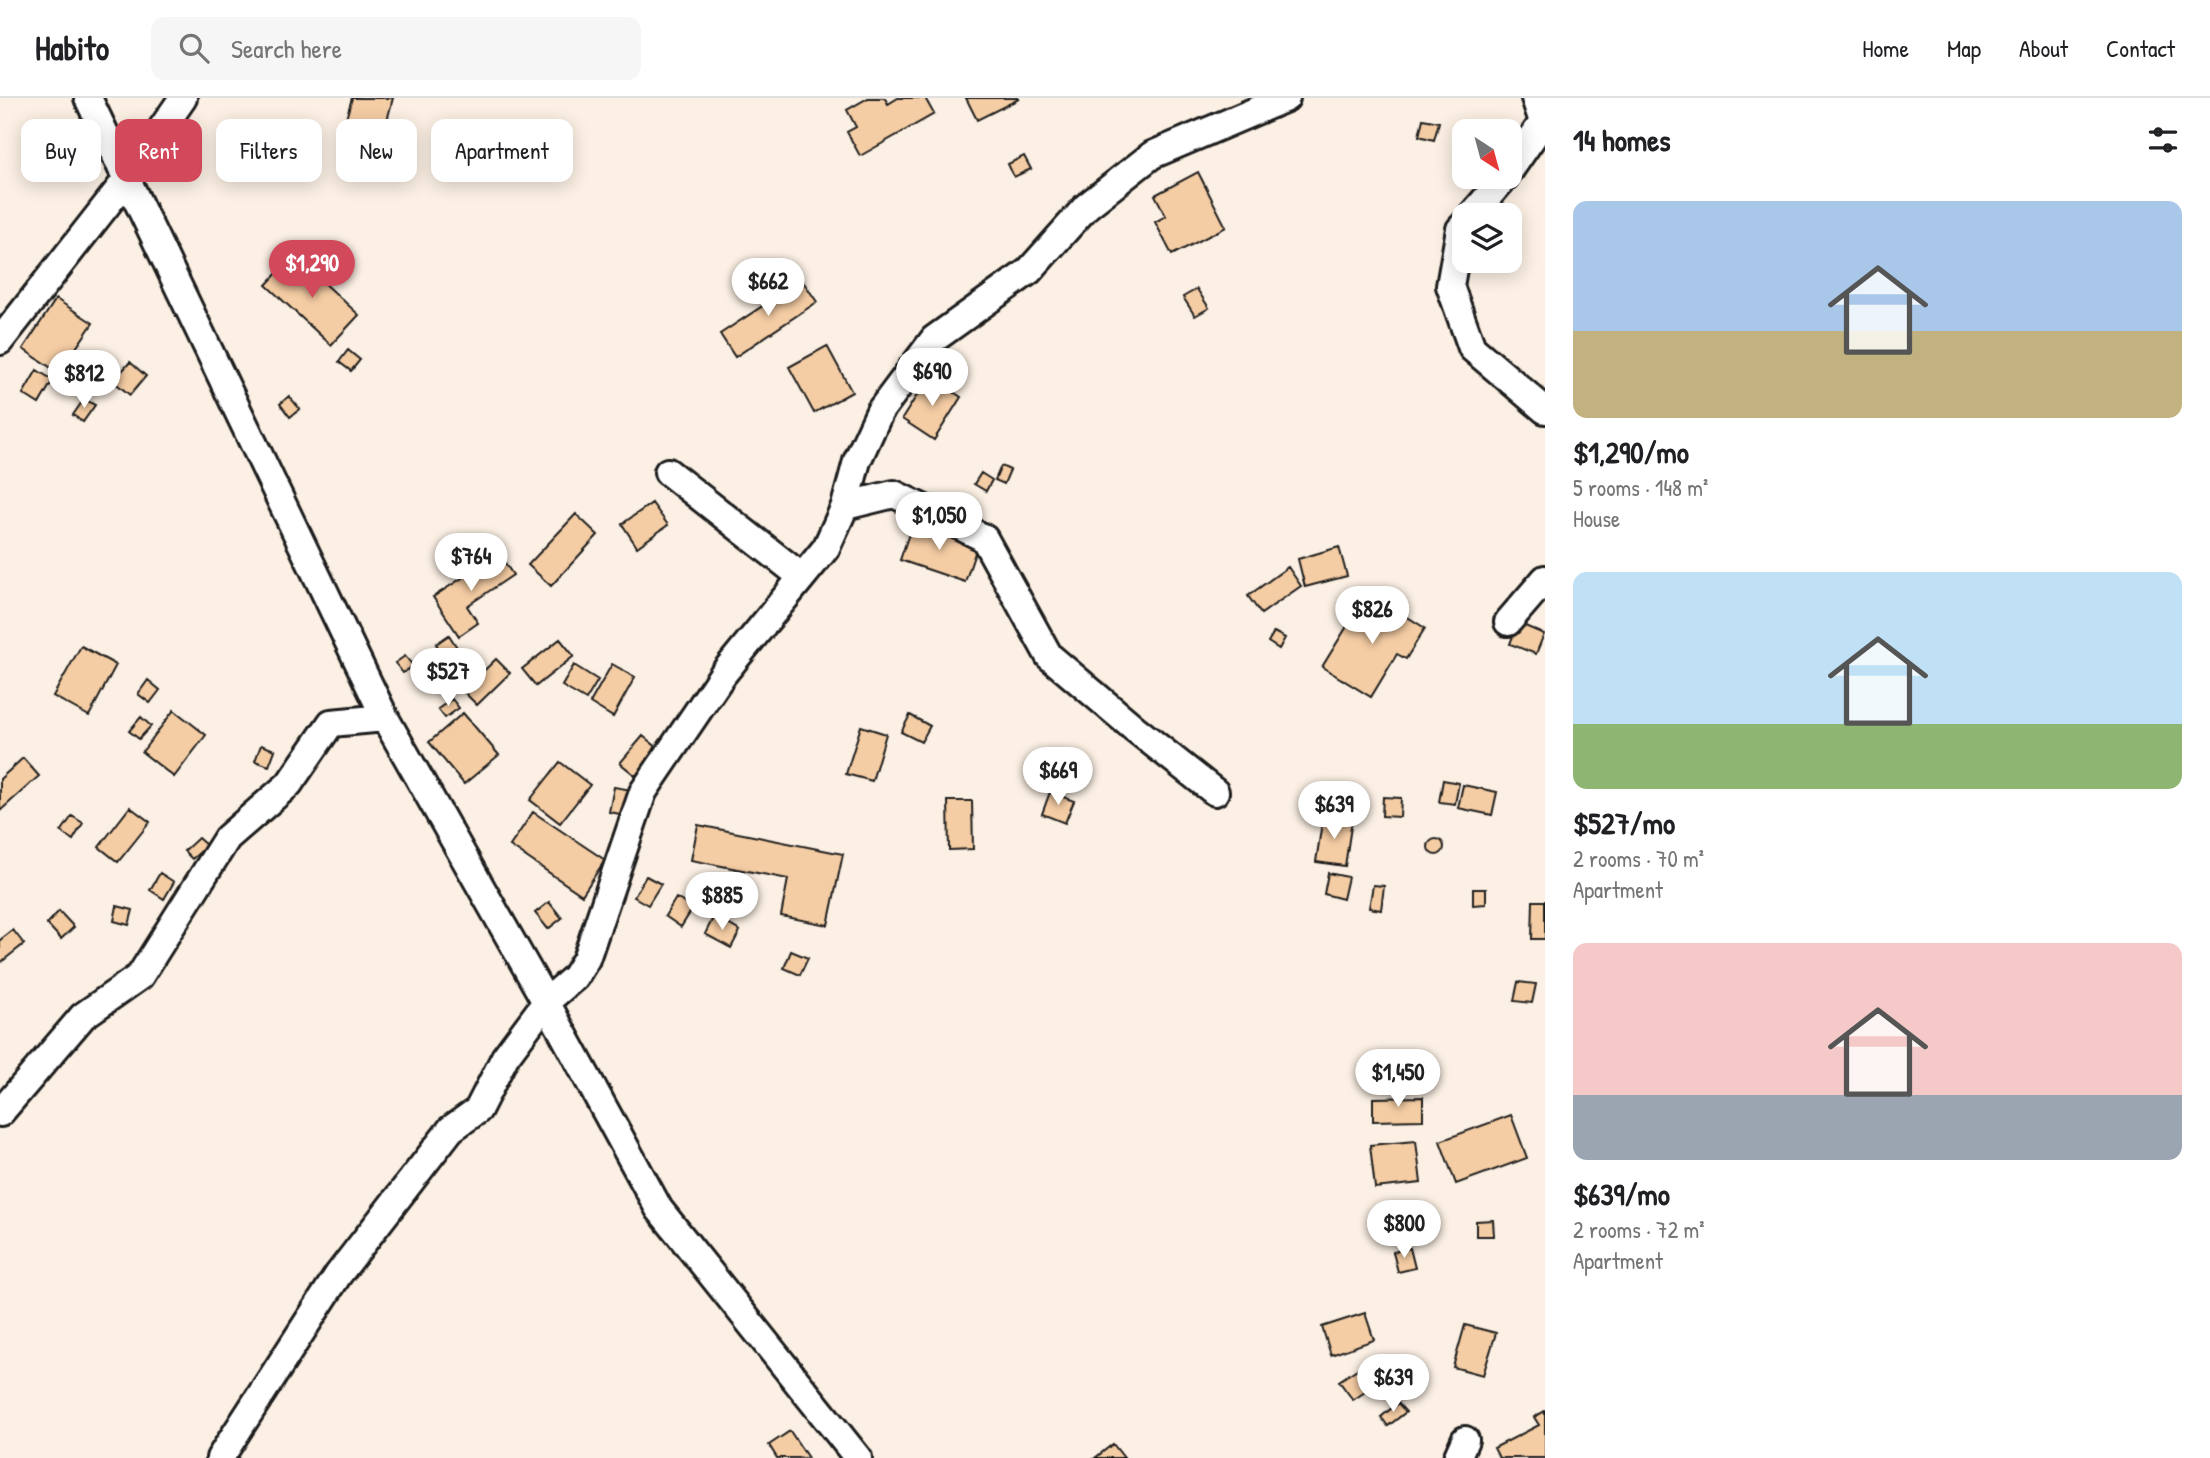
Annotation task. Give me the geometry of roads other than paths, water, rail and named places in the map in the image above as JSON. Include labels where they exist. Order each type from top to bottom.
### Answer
[{"type":"street","points":[[88,98],[115,154]]},
{"type":"street","points":[[168,119],[183,98]]},
{"type":"street","points":[[220,1458],[338,1275],[452,1129],[478,1110],[505,1057],[546,1002],[575,977],[586,959],[643,792],[723,674],[826,548],[845,506],[857,461],[880,411],[934,339],[1029,271],[1087,206],[1152,155],[1286,98]]},
{"type":"street","points":[[1522,148],[1541,114]]},
{"type":"street","points":[[0,341],[125,182]]},
{"type":"street","points":[[128,182],[385,718],[546,1002],[659,1209],[858,1458]]},
{"type":"street","points":[[1482,203],[1495,189]]},
{"type":"street","points":[[1452,273],[1450,286],[1472,348],[1545,410]]},
{"type":"street","points":[[668,472],[802,577]]},
{"type":"street","points":[[845,506],[894,494],[984,538],[1049,656],[1215,792]]},
{"type":"street","points":[[1508,622],[1545,579]]},
{"type":"street","points":[[0,1113],[83,1016],[140,976],[227,838],[289,784],[331,723],[385,718]]}]
